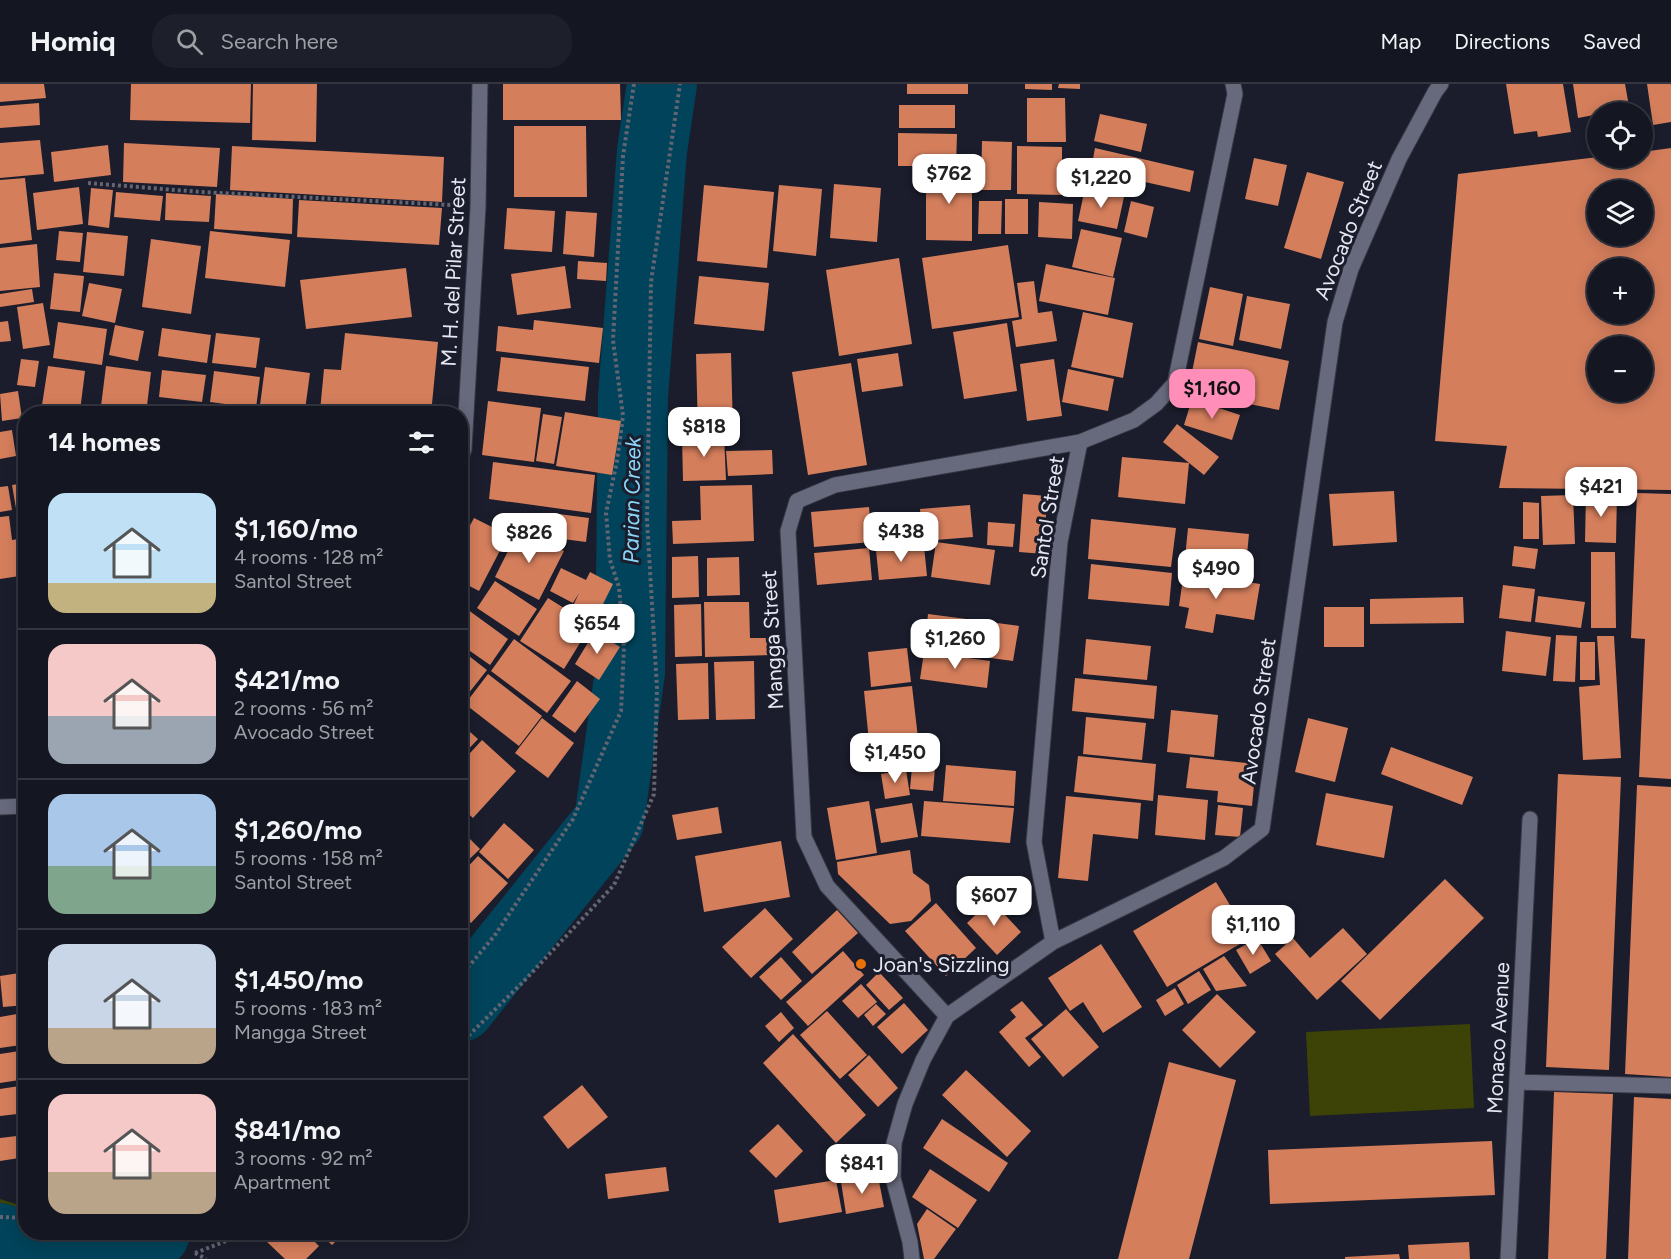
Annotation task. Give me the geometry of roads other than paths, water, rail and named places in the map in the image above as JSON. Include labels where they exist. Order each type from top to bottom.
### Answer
[{"type":"street","name":"M. H. del Pilar Street","points":[[466,406],[478,207],[480,84]]},
{"type":"street","name":"Santol Street","points":[[1053,942],[1034,842],[1060,542],[1080,442],[1134,420],[1156,405],[1175,383],[1235,94],[1233,84]]},
{"type":"street","name":"Avocado Street","points":[[912,1259],[910,1242],[893,1178],[894,1143],[905,1104],[923,1060],[947,1016],[1053,942],[1224,858],[1262,829],[1335,322],[1351,269],[1395,169],[1441,84]]},
{"type":"street","name":"Mangga Street","points":[[947,1016],[827,886],[804,837],[788,531],[797,501],[835,485],[1080,442]]},
{"type":"street","points":[[0,807],[18,806]]},
{"type":"street","name":"Monaco Avenue","points":[[1508,1259],[1530,819]]},
{"type":"street","points":[[1518,1082],[1671,1086]]},
{"type":"waterway","name":"Parian Creek","points":[[468,997],[609,821],[630,672],[633,397],[652,151],[662,84]]},
{"type":"waterway","name":"Parian Creek","points":[[0,1238],[65,1259]]},
{"type":"waterway","name":"Parian Creek","points":[[79,1259],[135,1240]]},
{"type":"place","name":"Joan's Sizzling","points":[[861,964]]}]
